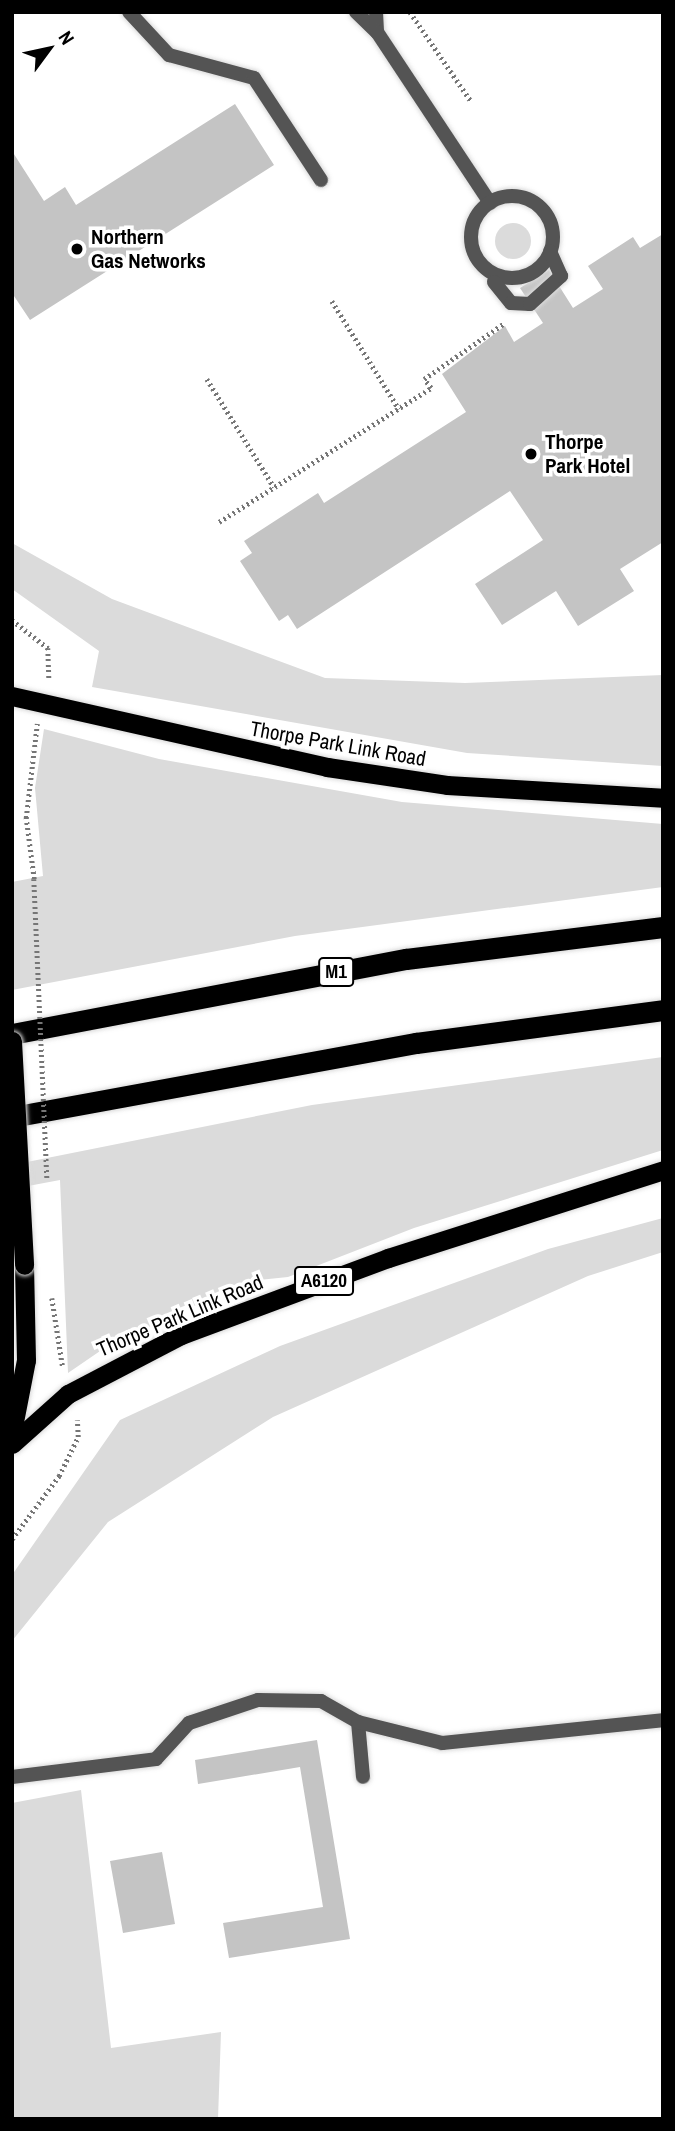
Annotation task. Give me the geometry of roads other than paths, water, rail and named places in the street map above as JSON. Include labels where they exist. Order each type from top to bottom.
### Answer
[{"type":"highway","name":"Thorpe Park Link Road","points":[[12,695],[41,704],[341,769],[447,785],[663,798]]},
{"type":"highway","name":"M1","points":[[12,1034],[406,959],[663,927]]},
{"type":"highway","points":[[12,1117],[416,1043],[663,1010]]},
{"type":"highway","points":[[12,1041],[24,1265],[26,1360],[12,1432]]},
{"type":"highway","name":"Thorpe Park Link Road","points":[[12,1444],[68,1394],[181,1335],[388,1258],[663,1170]]},
{"type":"lane","points":[[129,12],[169,55],[254,78],[321,180]]},
{"type":"lane","points":[[356,12],[377,32],[490,203]]},
{"type":"lane","points":[[376,12],[377,32]]},
{"type":"lane","points":[[494,282],[521,308],[561,276],[550,251],[553,232],[540,208],[516,197],[490,203],[471,237],[489,271],[528,275],[550,251]]},
{"type":"lane","points":[[12,1777],[156,1759],[189,1723],[258,1700],[321,1701],[358,1722],[442,1743],[663,1720]]},
{"type":"lane","points":[[358,1722],[363,1777]]},
{"type":"place","name":"Northern Gas Networks","points":[[77,249]]},
{"type":"place","name":"Thorpe Park Hotel","points":[[531,454]]}]
